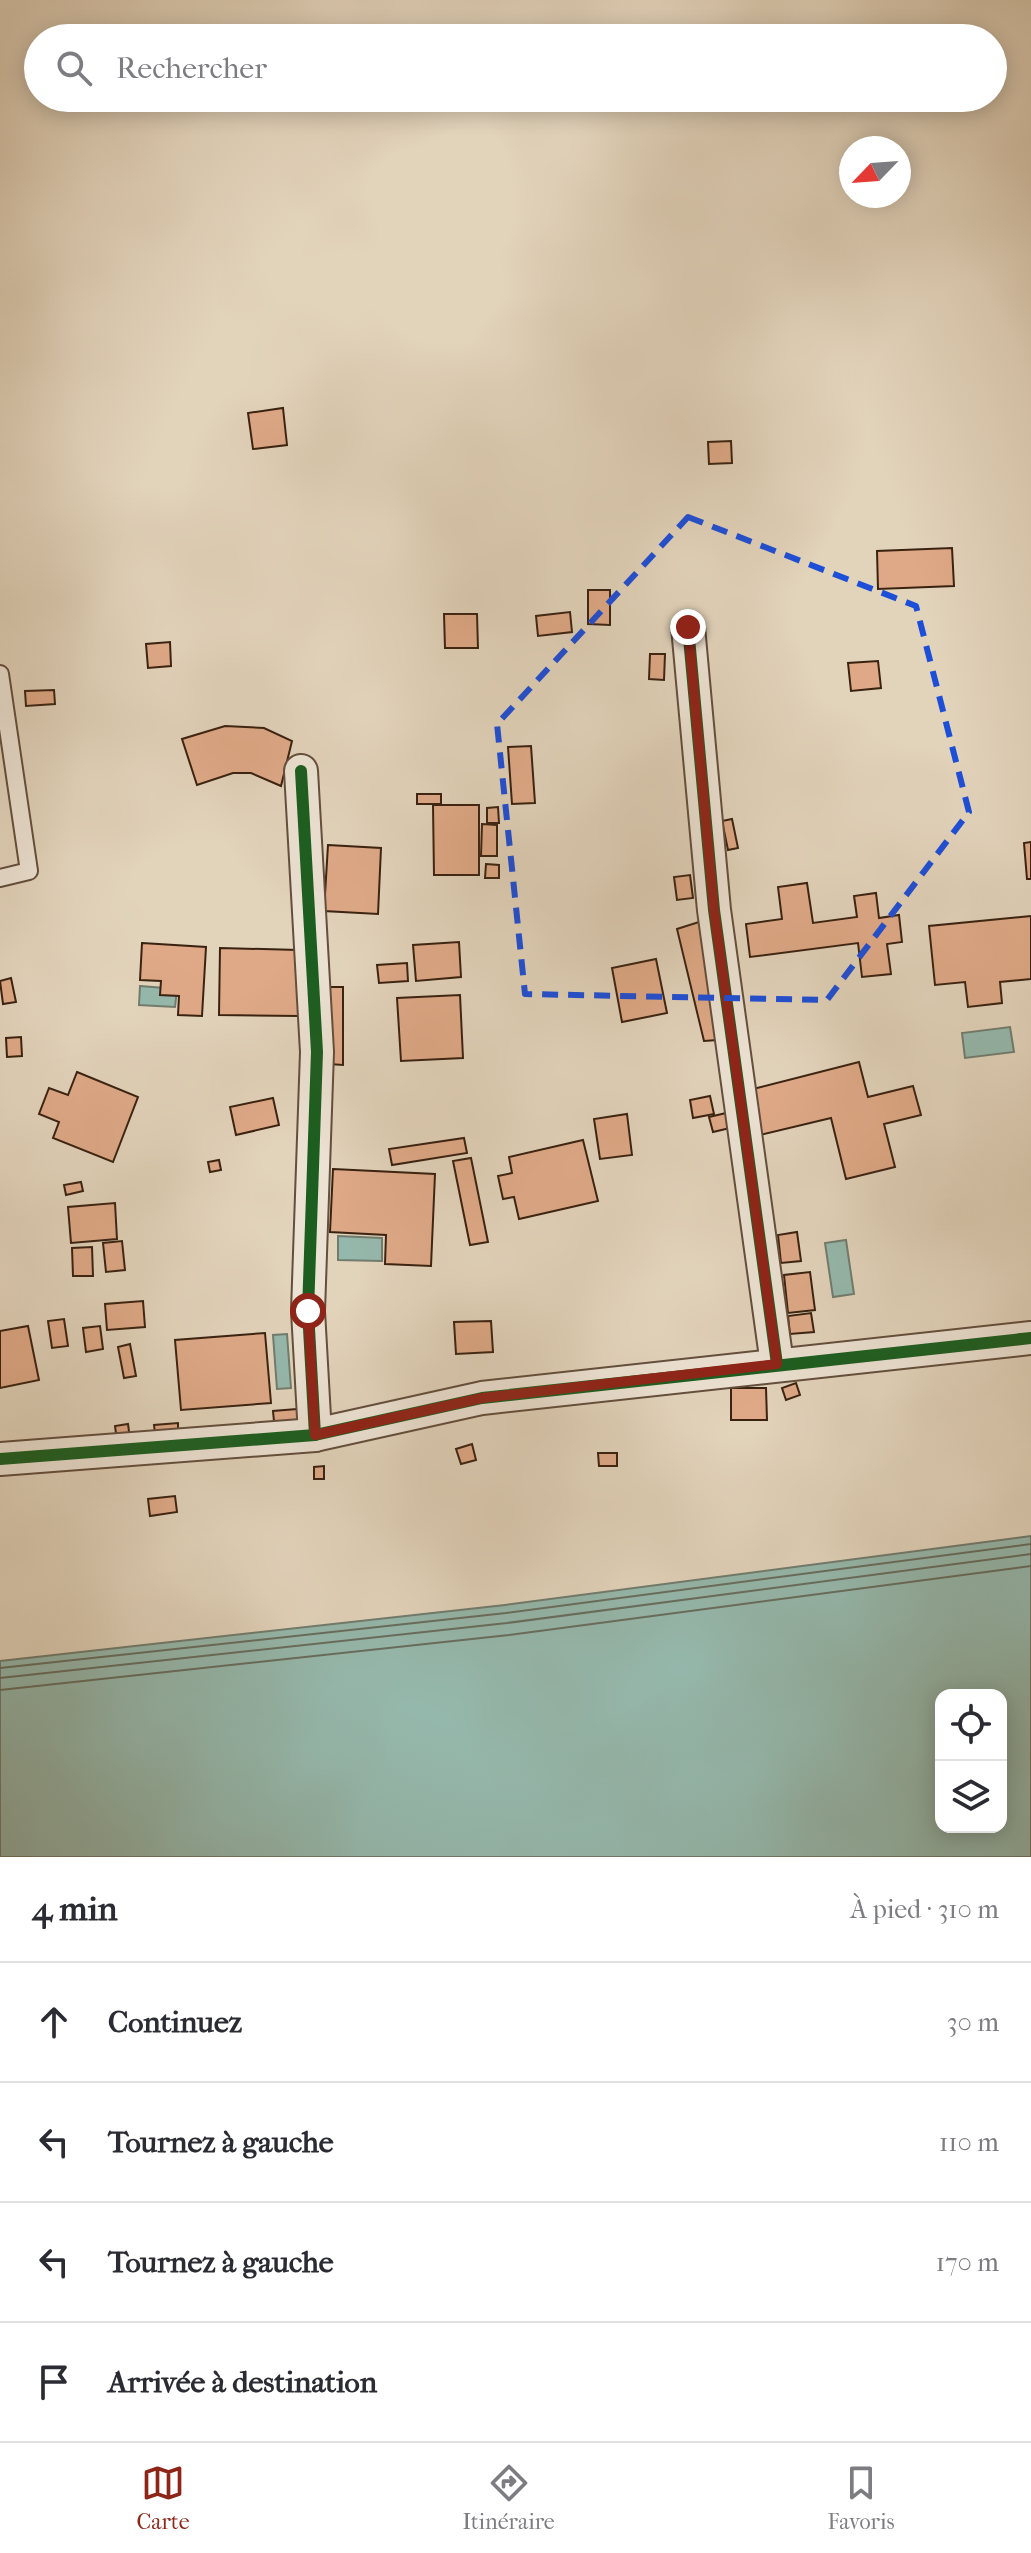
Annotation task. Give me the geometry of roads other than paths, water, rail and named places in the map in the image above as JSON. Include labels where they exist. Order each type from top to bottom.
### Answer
[{"type":"street","points":[[688,627],[714,910],[777,1364]]},
{"type":"street","points":[[301,771],[317,1052],[308,1311],[315,1435]]},
{"type":"street","points":[[0,1459],[315,1435],[482,1398],[1031,1338]]},
{"type":"lane","points":[[0,674],[29,871],[0,878]]},
{"type":"water","points":[[140,986],[177,989],[175,1007],[139,1005]]},
{"type":"water","points":[[1010,1027],[1014,1052],[965,1058],[962,1033]]},
{"type":"water","points":[[338,1236],[382,1238],[382,1261],[338,1260]]},
{"type":"water","points":[[846,1240],[854,1294],[833,1297],[825,1243]]},
{"type":"water","points":[[287,1334],[291,1388],[277,1389],[273,1335]]},
{"type":"water","points":[[1031,1536],[1031,1857],[0,1857],[0,1661],[505,1605]]}]
